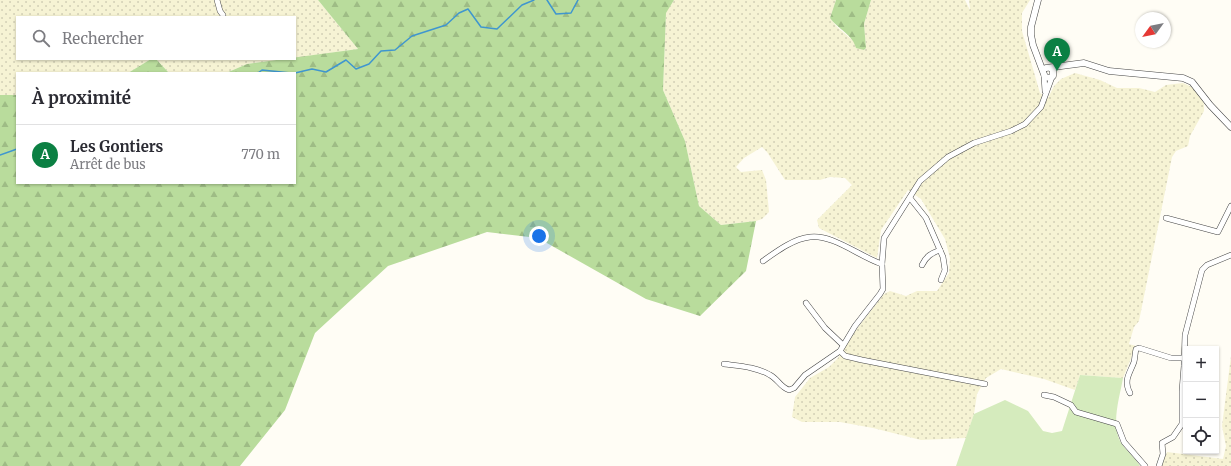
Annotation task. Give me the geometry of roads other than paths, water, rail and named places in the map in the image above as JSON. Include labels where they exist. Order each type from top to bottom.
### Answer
[{"type":"street","points":[[217,0],[220,11],[223,15]]},
{"type":"street","points":[[1038,0],[1030,27],[1033,44],[1038,58],[1046,71],[1045,93]]},
{"type":"street","points":[[1046,71],[1066,66],[1084,64],[1109,71],[1188,79],[1231,126]]},
{"type":"street","points":[[724,364],[748,367],[770,375],[783,388],[789,390],[794,388],[811,370],[840,351],[883,289],[882,264],[884,238],[925,175],[948,157],[974,143],[1011,131],[1025,124],[1041,107],[1045,93],[1054,74],[1066,66]]},
{"type":"street","points":[[1046,71],[1053,71],[1054,74]]},
{"type":"street","points":[[910,198],[926,218],[940,250],[945,270],[941,280]]},
{"type":"street","points":[[1166,218],[1218,232],[1231,206]]},
{"type":"street","points":[[763,260],[787,245],[810,237],[818,237],[833,241],[882,264]]},
{"type":"street","points":[[922,265],[925,259],[931,254],[940,250]]},
{"type":"street","points":[[1185,346],[1185,335],[1202,270],[1207,265],[1231,255]]},
{"type":"street","points":[[806,303],[825,328],[843,345]]},
{"type":"street","points":[[1130,393],[1127,387],[1128,373],[1134,362],[1136,349],[1139,348],[1171,358],[1183,358]]},
{"type":"street","points":[[840,351],[845,356],[862,360],[985,384]]},
{"type":"street","points":[[1159,466],[1163,454],[1162,443],[1174,437],[1182,424],[1183,379]]},
{"type":"street","points":[[1044,395],[1054,397],[1071,405],[1076,412],[1117,424],[1124,442],[1145,466]]},
{"type":"waterway","points":[[296,73],[312,69],[326,72],[346,60],[356,69],[369,64],[381,51],[395,50],[412,36],[446,25],[459,13],[468,9],[481,27],[497,29],[522,5],[534,0]]},
{"type":"waterway","points":[[547,0],[556,14],[571,13],[578,0]]},
{"type":"waterway","points":[[259,72],[262,70],[281,72]]},
{"type":"waterway","points":[[0,155],[16,149]]},
{"type":"place","name":"Les Gontiers","points":[[1057,71]]}]
